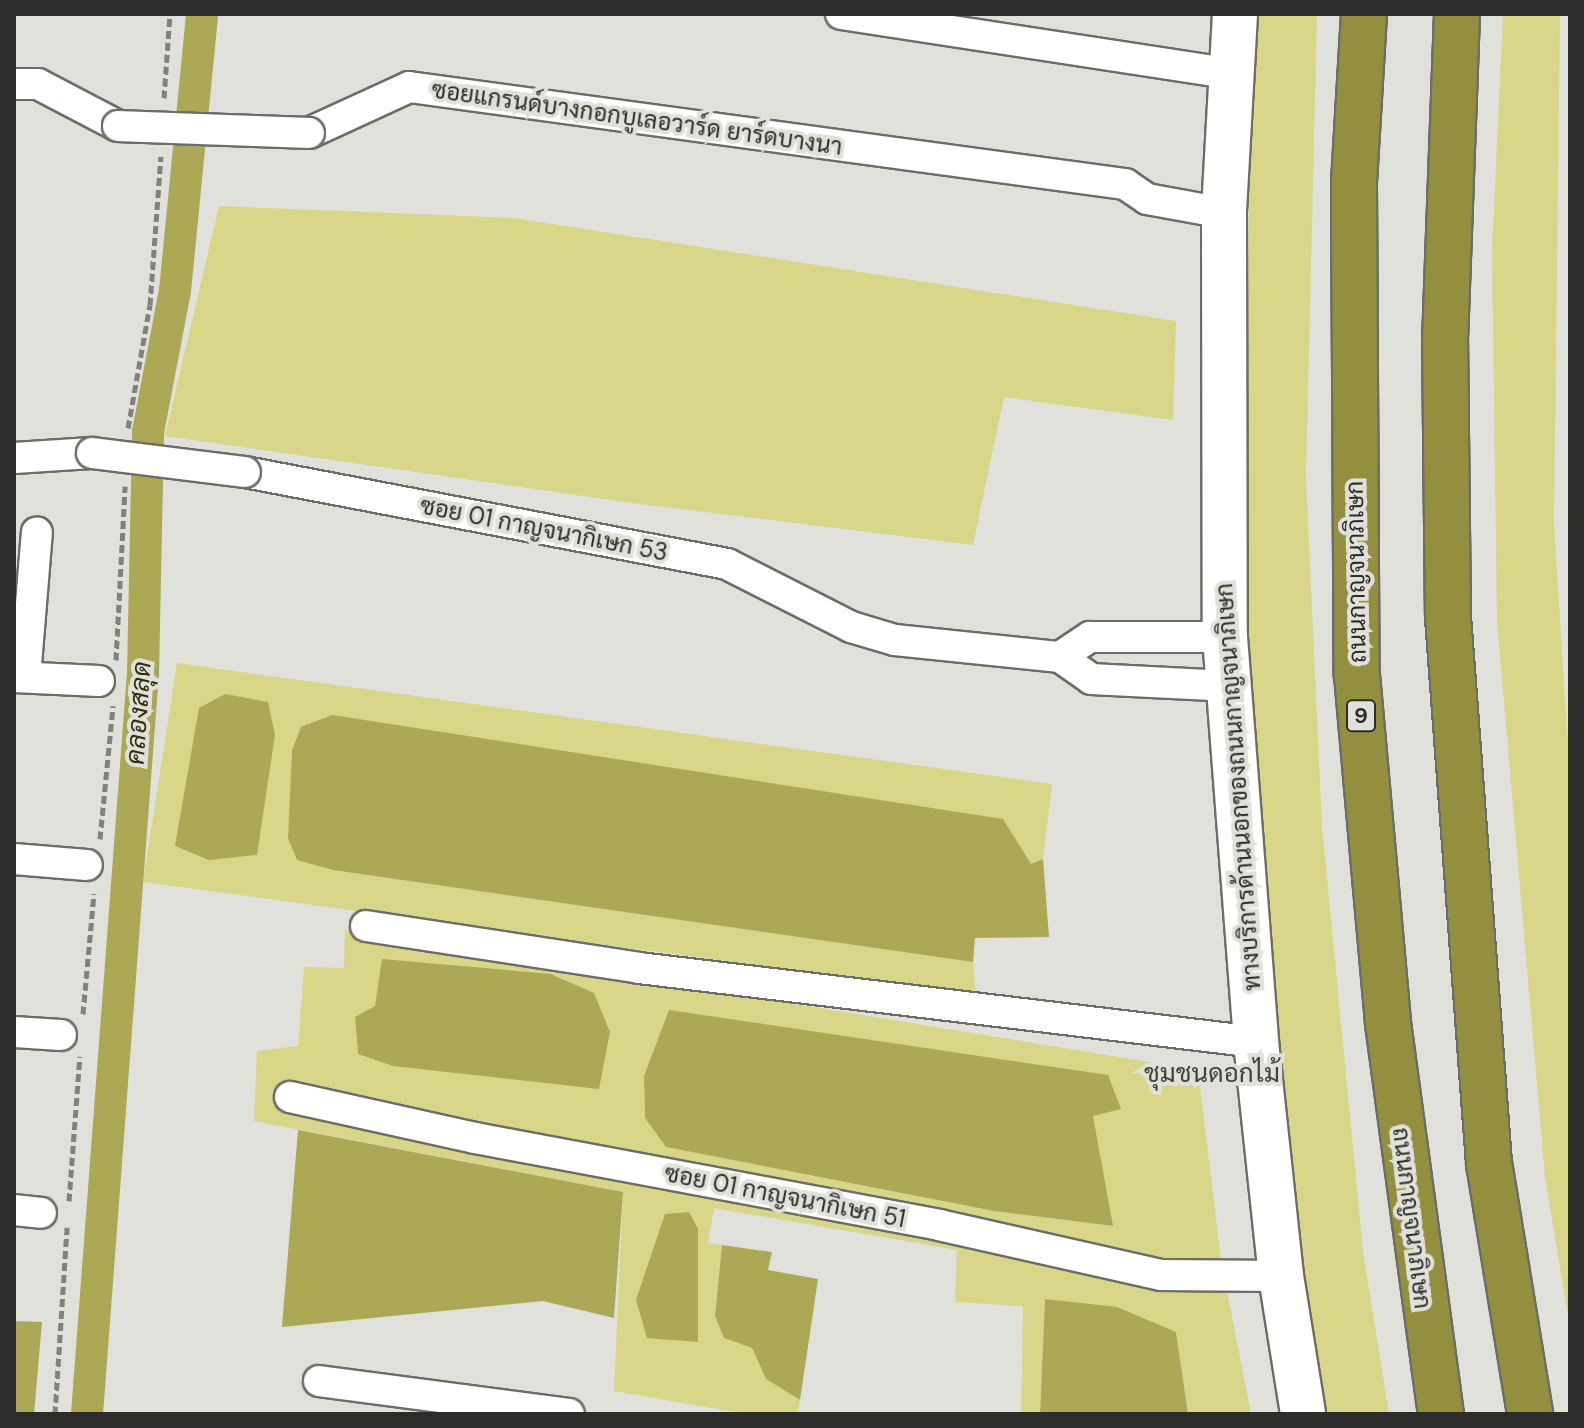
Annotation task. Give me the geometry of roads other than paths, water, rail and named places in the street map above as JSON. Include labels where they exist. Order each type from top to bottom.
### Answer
[{"type":"highway","name":"ถนนกาญจนาภิเษก","points":[[1364,14],[1354,183],[1357,675],[1388,1023],[1428,1347],[1441,1414]]},
{"type":"highway","points":[[1457,14],[1445,335],[1448,617],[1489,1163],[1530,1414]]},
{"type":"main road","name":"ทางบริการด้านนอกของถนนกาญจนาภิเษก","points":[[1235,14],[1224,213],[1227,686],[1256,1042],[1281,1276],[1303,1414]]},
{"type":"street","points":[[841,14],[1231,74]]},
{"type":"street","name":"ซอยแกรนด์บางกอกบูเลอวาร์ด ยาร์ดบางนา","points":[[14,84],[38,84],[118,126],[309,133],[409,87],[1125,184],[1147,199],[1224,213]]},
{"type":"street","name":"ซอย 01 กาญจนากิเษก 53","points":[[14,458],[92,453],[245,472],[727,564],[851,627],[895,640],[1060,657],[1091,679],[1227,686]]},
{"type":"street","points":[[37,532],[19,677],[110,681]]},
{"type":"street","points":[[1060,657],[1090,637],[1225,637]]},
{"type":"street","points":[[14,859],[94,864]]},
{"type":"street","points":[[366,926],[639,968],[1256,1042]]},
{"type":"street","points":[[14,1032],[75,1035]]},
{"type":"street","name":"ซอย 01 กาญจนากิเษก 51","points":[[290,1097],[475,1138],[939,1225],[1161,1275],[1281,1276]]},
{"type":"street","points":[[319,1381],[569,1414]]},
{"type":"waterway","name":"คลองสลุด","points":[[87,1414],[143,673],[148,432],[175,291],[202,14]]},
{"type":"district","name":"ชุมชนดอกไม้","points":[[1212,1074]]}]
